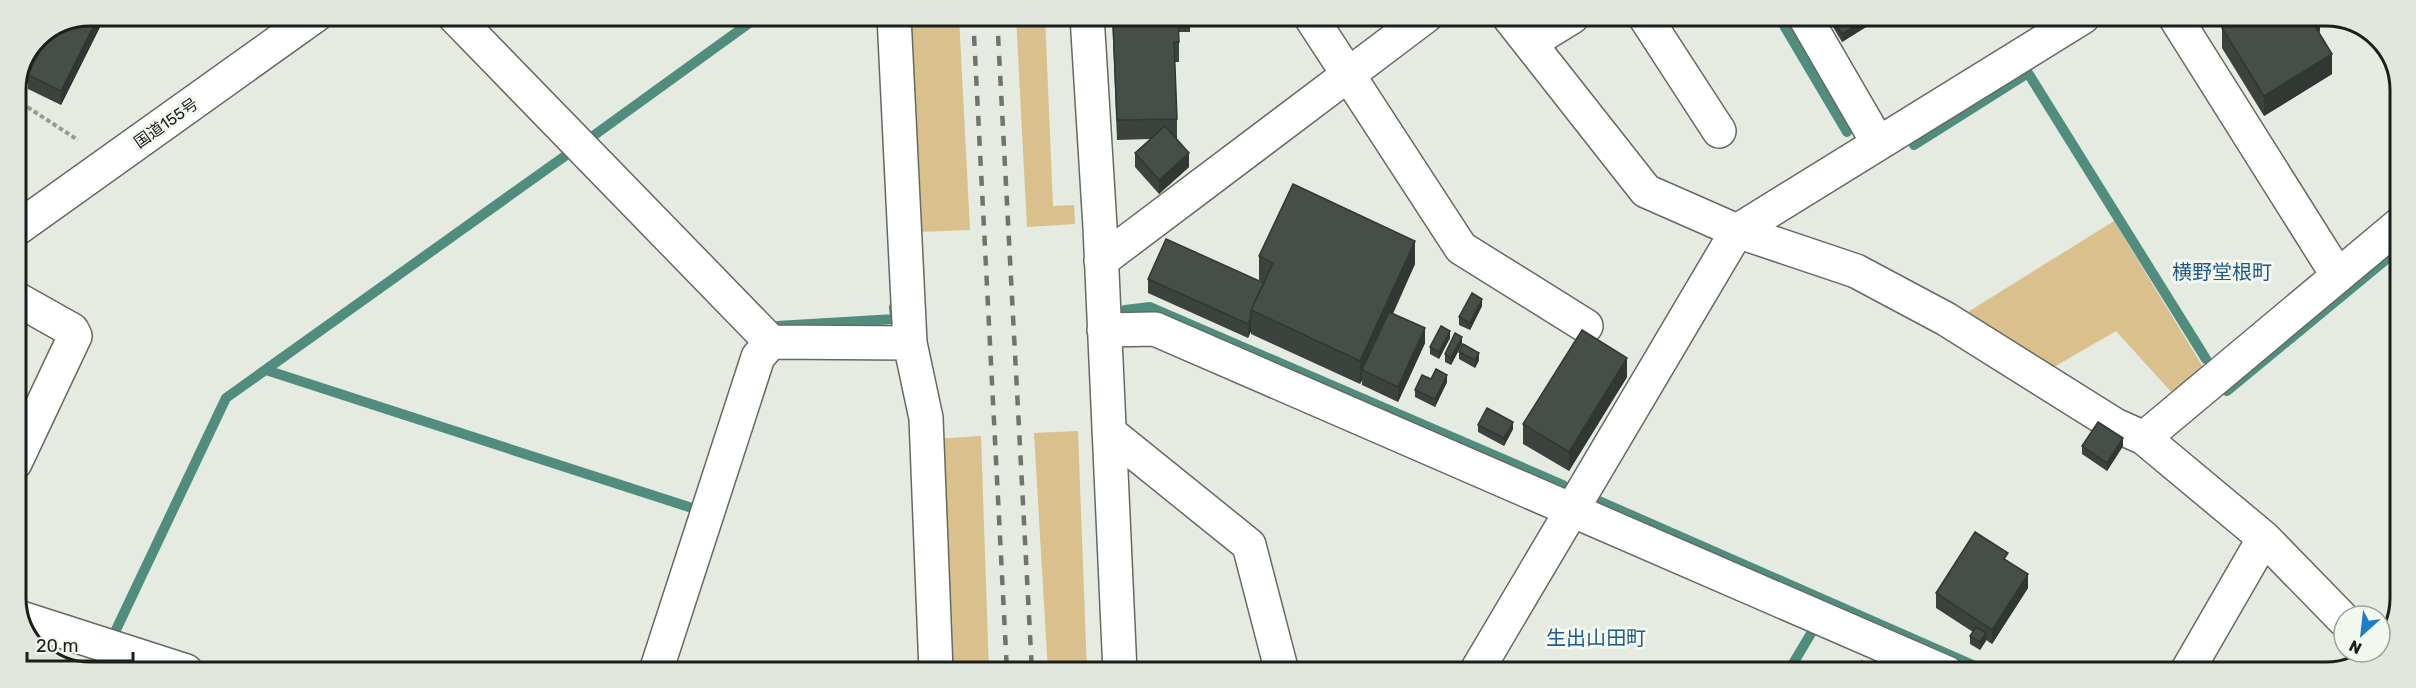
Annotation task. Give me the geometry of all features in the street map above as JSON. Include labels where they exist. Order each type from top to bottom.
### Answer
[{"type":"main road","name":"国道155号","points":[[26,222],[301,26]]},
{"type":"main road","points":[[464,26],[771,342],[910,343]]},
{"type":"main road","points":[[894,26],[910,343],[926,418],[936,663]]},
{"type":"main road","points":[[1088,26],[1101,261],[1119,663]]},
{"type":"main road","points":[[1316,26],[1461,248],[1586,326]]},
{"type":"main road","points":[[1101,261],[1413,26]]},
{"type":"main road","points":[[1517,26],[1646,191],[1737,231],[1856,271],[1946,319],[2115,425],[2144,438],[2264,538],[2332,608]]},
{"type":"main road","points":[[1530,43],[1557,26]]},
{"type":"main road","points":[[1651,26],[1719,131]]},
{"type":"main road","points":[[1809,26],[1878,143]]},
{"type":"main road","points":[[1481,663],[1737,231],[2068,26]]},
{"type":"main road","points":[[2181,26],[2338,276]]},
{"type":"main road","points":[[2144,438],[2390,232]]},
{"type":"main road","points":[[26,304],[72,330],[75,336],[26,440]]},
{"type":"main road","points":[[1104,330],[1155,329],[1572,508],[1924,663]]},
{"type":"main road","points":[[659,663],[758,357],[771,342]]},
{"type":"main road","points":[[1109,432],[1249,545],[1280,663]]},
{"type":"main road","points":[[2192,663],[2264,538]]},
{"type":"main road","points":[[29,621],[161,663]]},
{"type":"path","points":[[26,106],[78,140]]},
{"type":"shaded area","points":[[907,26],[960,26],[970,230],[916,232]]},
{"type":"shaded area","points":[[1017,26],[1045,26],[1053,206],[1074,205],[1075,224],[1027,227]]},
{"type":"shaded area","points":[[2114,221],[2203,367],[2173,394],[2116,331],[2047,371],[1960,317]]},
{"type":"shaded area","points":[[1078,431],[1087,663],[1047,663],[1034,433]]},
{"type":"shaded area","points":[[981,436],[989,663],[949,663],[936,439]]},
{"type":"building","points":[[94,26],[61,91],[28,75],[42,47],[54,36],[65,30]]},
{"type":"building","points":[[1113,26],[1178,26],[1179,42],[1174,42],[1177,119],[1117,120]]},
{"type":"building","points":[[1837,26],[1855,26],[1842,34]]},
{"type":"building","points":[[2225,26],[2315,26],[2332,54],[2264,96],[2222,28]]},
{"type":"building","points":[[1165,126],[1189,153],[1159,180],[1135,153]]},
{"type":"building","points":[[1293,184],[1415,241],[1360,361],[1251,310],[1273,263],[1259,256]]},
{"type":"building","points":[[1166,239],[1264,283],[1251,310],[1248,324],[1148,279]]},
{"type":"building","points":[[1472,293],[1482,299],[1470,323],[1459,317]]},
{"type":"building","points":[[1389,312],[1425,328],[1398,387],[1362,370]]},
{"type":"building","points":[[1441,326],[1450,331],[1439,352],[1430,347]]},
{"type":"building","points":[[1582,330],[1627,358],[1569,452],[1523,424]]},
{"type":"building","points":[[1455,333],[1462,337],[1451,358],[1445,354]]},
{"type":"building","points":[[1463,344],[1479,353],[1475,360],[1459,352]]},
{"type":"building","points":[[1436,369],[1447,375],[1435,399],[1415,390],[1422,375],[1431,379]]},
{"type":"building","points":[[1487,408],[1513,422],[1504,438],[1478,425]]},
{"type":"building","points":[[2098,422],[2123,438],[2107,463],[2082,446]]},
{"type":"building","points":[[1975,532],[2008,553],[2004,559],[2028,574],[1992,630],[1936,593]]},
{"type":"building","points":[[1976,627],[1986,633],[1980,642],[1970,636]]},
{"type":"waterway","points":[[593,136],[745,26]]},
{"type":"waterway","points":[[1784,26],[1847,132]]},
{"type":"waterway","points":[[1914,145],[2028,73],[2206,359]]},
{"type":"waterway","points":[[114,634],[226,398],[565,156]]},
{"type":"waterway","points":[[2227,391],[2390,256]]},
{"type":"waterway","points":[[777,326],[895,319],[894,307]]},
{"type":"waterway","points":[[1125,310],[1150,307],[1563,485]]},
{"type":"waterway","points":[[266,370],[692,508]]},
{"type":"waterway","points":[[1599,501],[1968,663]]},
{"type":"waterway","points":[[1793,663],[1816,625]]},
{"type":"waterway","points":[[100,663],[103,657]]},
{"type":"railway","points":[[974,26],[1007,663]]},
{"type":"railway","points":[[998,26],[1032,663]]},
{"type":"district","name":"横野堂根町","points":[[2222,272]]},
{"type":"district","name":"生出山田町","points":[[1596,638]]}]
